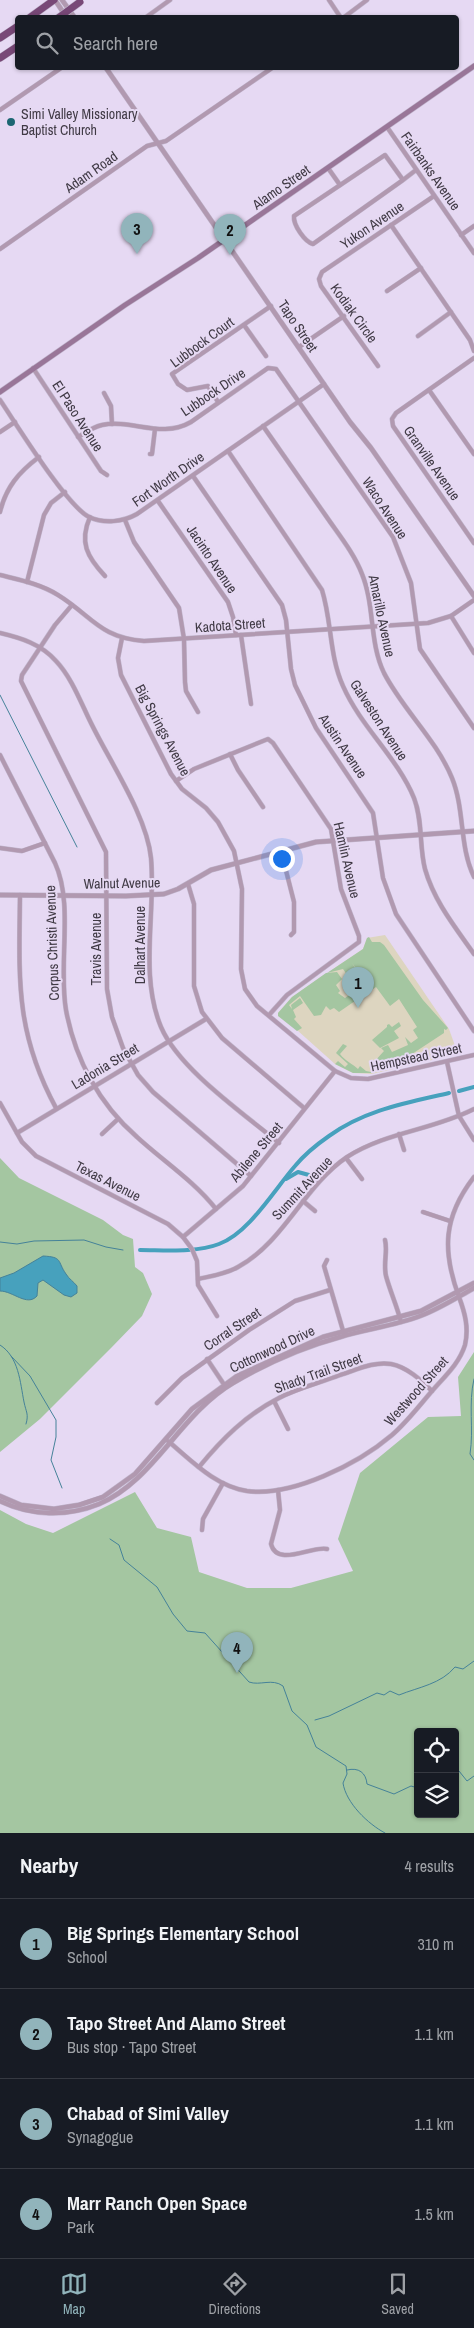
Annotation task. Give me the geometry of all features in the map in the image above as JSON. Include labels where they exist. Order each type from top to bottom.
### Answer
[{"type":"highway","points":[[33,15],[55,0]]},
{"type":"highway","points":[[62,15],[82,1]]},
{"type":"highway","points":[[0,38],[15,28]]},
{"type":"highway","points":[[0,58],[15,48]]},
{"type":"main road","name":"Alamo Street","points":[[0,392],[120,308],[226,239],[474,66]]},
{"type":"street","points":[[55,0],[65,15]]},
{"type":"street","points":[[62,0],[73,15]]},
{"type":"street","points":[[148,15],[170,0]]},
{"type":"street","points":[[328,0],[340,15]]},
{"type":"street","points":[[346,15],[367,0]]},
{"type":"street","points":[[0,110],[58,70]]},
{"type":"street","name":"Tapo Street","points":[[107,70],[226,239],[324,384],[474,596]]},
{"type":"street","name":"Adam Road","points":[[0,250],[147,146],[166,141],[269,70]]},
{"type":"street","name":"Fairbanks Avenue","points":[[387,126],[474,253]]},
{"type":"street","points":[[403,180],[385,155],[294,216],[294,221],[310,244],[403,180],[416,170]]},
{"type":"street","points":[[328,168],[340,185]]},
{"type":"street","name":"Yukon Avenue","points":[[322,272],[434,196]]},
{"type":"street","points":[[391,225],[470,340],[474,351]]},
{"type":"street","points":[[461,235],[474,226]]},
{"type":"street","points":[[387,292],[420,268]]},
{"type":"street","name":"Kodiak Circle","points":[[322,272],[319,279],[321,286],[378,366]]},
{"type":"street","name":"Lubbock Court","points":[[218,402],[208,386],[187,390],[178,384],[172,374],[271,306]]},
{"type":"street","points":[[418,336],[451,312]]},
{"type":"street","points":[[299,347],[344,316]]},
{"type":"street","name":"Lubbock Court","points":[[244,325],[266,356]]},
{"type":"street","points":[[474,358],[429,390],[474,454]]},
{"type":"street","name":"Lubbock Drive","points":[[78,438],[95,427],[112,424],[172,430],[186,425],[272,367]]},
{"type":"street","name":"Waco Avenue","points":[[272,367],[276,369],[299,401],[393,537],[411,583],[422,654],[474,728]]},
{"type":"street","name":"El Paso Avenue","points":[[33,368],[78,438],[101,471],[107,475]]},
{"type":"street","name":"Fort Worth Drive","points":[[90,517],[106,521],[125,520],[137,514],[324,384]]},
{"type":"street","name":"Granville Avenue","points":[[429,390],[396,413],[392,419],[393,426],[472,535],[474,543]]},
{"type":"street","points":[[104,393],[111,406],[112,424]]},
{"type":"street","points":[[0,400],[64,492],[78,509],[90,517],[84,532],[85,545],[89,554],[105,576]]},
{"type":"street","points":[[0,432],[15,422]]},
{"type":"street","name":"Amarillo Avenue","points":[[263,426],[355,559],[368,591],[374,627],[374,644],[379,661],[389,683],[440,755],[451,776],[460,801],[467,858],[474,877]]},
{"type":"street","points":[[150,454],[152,454],[155,429]]},
{"type":"street","name":"Galveston Avenue","points":[[228,451],[316,579],[326,603],[334,660],[342,686],[409,787],[418,810],[422,851],[430,884],[445,912],[474,954]]},
{"type":"street","points":[[0,512],[11,484],[20,473],[40,457]]},
{"type":"street","name":"Austin Avenue","points":[[193,476],[279,600],[285,613],[291,669],[302,702],[316,728],[370,806],[376,820],[383,878],[396,914],[474,1030]]},
{"type":"street","points":[[26,582],[44,515],[51,503],[64,492]]},
{"type":"street","name":"Jacinto Avenue","points":[[158,501],[228,602],[238,635],[251,704]]},
{"type":"street","points":[[125,520],[134,542],[180,608],[184,639],[186,692],[198,712]]},
{"type":"street","name":"Kadota Street","points":[[0,575],[52,591],[103,630],[122,638],[144,642],[435,622],[451,616],[474,600]]},
{"type":"street","points":[[40,648],[72,605]]},
{"type":"street","points":[[451,616],[474,653]]},
{"type":"street","name":"Dalhart Avenue","points":[[0,633],[19,638],[40,648],[56,661],[67,676],[143,825],[150,854],[151,990],[157,1016],[168,1041],[190,1068],[279,1143]]},
{"type":"street","name":"Big Springs Avenue","points":[[122,638],[118,658],[121,675],[176,781],[218,822],[230,841],[238,862],[242,889],[242,978],[251,999],[335,1071]]},
{"type":"street","name":"Travis Avenue","points":[[40,648],[22,675],[22,684],[104,845],[107,860],[108,1000],[116,1032],[131,1063],[146,1084],[162,1101],[251,1176]]},
{"type":"street","name":"Hamlin Avenue","points":[[230,754],[263,740],[270,740],[326,819],[334,840],[341,889],[359,941],[356,946],[287,995],[268,1015]]},
{"type":"street","points":[[176,781],[194,769],[230,754],[238,770],[263,807]]},
{"type":"street","name":"Corpus Christi Avenue","points":[[0,755],[59,871],[64,895],[63,978],[66,1009],[76,1050],[94,1086],[118,1120],[201,1192],[216,1209]]},
{"type":"street","name":"Walnut Avenue","points":[[0,895],[107,896],[171,892],[211,870],[316,842],[474,831]]},
{"type":"street","points":[[0,848],[22,851],[45,843]]},
{"type":"street","points":[[281,851],[294,902],[294,932],[292,935]]},
{"type":"street","points":[[188,884],[194,904],[194,986],[198,1003],[206,1019],[222,1038],[304,1108]]},
{"type":"street","points":[[20,895],[19,981],[23,1020],[35,1065],[56,1108]]},
{"type":"street","name":"Ladonia Street","points":[[17,1133],[206,1019]]},
{"type":"street","name":"Hempstead Street","points":[[335,1071],[351,1078],[368,1079],[474,1055]]},
{"type":"street","points":[[447,1062],[459,1116],[474,1140]]},
{"type":"street","name":"Abilene Street","points":[[183,1237],[237,1192],[279,1143],[304,1108],[335,1071]]},
{"type":"street","name":"Texas Avenue","points":[[0,1103],[28,1148],[44,1161],[168,1224],[183,1237],[196,1256],[200,1292],[217,1316]]},
{"type":"street","name":"Summit Avenue","points":[[198,1279],[225,1273],[250,1260],[264,1247],[326,1175],[346,1158],[371,1144],[399,1134],[437,1125],[474,1109]]},
{"type":"street","points":[[102,1134],[118,1120]]},
{"type":"street","points":[[399,1134],[404,1150]]},
{"type":"street","points":[[346,1158],[362,1179]]},
{"type":"street","name":"Westwood Street","points":[[168,1440],[198,1467],[222,1483],[246,1490],[278,1490],[315,1478],[365,1454],[403,1425],[457,1362],[463,1351],[467,1325],[448,1260],[450,1221],[460,1198],[474,1177]]},
{"type":"street","points":[[303,1201],[315,1211]]},
{"type":"street","points":[[423,1212],[450,1221]]},
{"type":"street","points":[[384,1240],[387,1247],[385,1260],[386,1277],[400,1320]]},
{"type":"street","points":[[327,1260],[324,1266],[344,1333]]},
{"type":"street","name":"Cottonwood Drive","points":[[458,1294],[474,1283]]},
{"type":"street","name":"Cottonwood Drive","points":[[0,1501],[26,1510],[63,1513],[91,1507],[110,1499],[133,1483],[192,1410],[225,1386],[269,1360],[344,1333],[400,1320],[474,1288]]},
{"type":"street","name":"Corral Street","points":[[157,1403],[182,1378],[207,1359],[286,1306],[304,1297],[330,1290]]},
{"type":"street","points":[[207,1359],[225,1386]]},
{"type":"street","name":"Shady Trail Street","points":[[198,1467],[241,1422],[274,1401],[353,1371],[383,1363],[396,1365],[407,1370],[432,1391]]},
{"type":"street","points":[[274,1401],[288,1429]]},
{"type":"street","name":"Cottonwood Drive","points":[[0,1496],[16,1504],[41,1509],[67,1508],[92,1502],[125,1483],[168,1440]]},
{"type":"street","points":[[202,1530],[203,1519],[222,1483]]},
{"type":"street","points":[[278,1490],[280,1510],[271,1544],[272,1548],[277,1552],[295,1555],[322,1548],[327,1550]]},
{"type":"shaded area","points":[[385,935],[449,1029],[458,1054],[372,1074],[353,1073],[335,1064],[278,1013],[292,997],[363,949],[367,938]]},
{"type":"green space","points":[[369,937],[372,942],[380,942],[384,945],[423,1000],[448,1028],[444,1029],[444,1033],[412,1054],[387,1061],[379,1068],[374,1062],[384,1051],[381,1048],[388,1045],[392,1052],[408,1045],[405,1037],[411,1043],[418,1038],[413,1030],[417,1027],[399,999],[390,1006],[376,987],[367,993],[364,990],[373,983],[367,974],[362,977],[352,963],[360,976],[352,982],[343,969],[327,973],[363,949]]},
{"type":"green space","points":[[337,972],[342,979],[336,985],[340,991],[338,993],[345,998],[352,993],[355,1001],[339,1012],[334,1008],[330,1010],[326,1006],[321,1015],[314,1016],[300,996],[289,1005],[292,1009],[291,1005],[300,998],[303,1003],[293,1010],[296,1017],[294,1019],[302,1028],[297,1031],[278,1016],[278,1013],[292,997],[326,973]]},
{"type":"green space","points":[[399,1022],[401,1026],[394,1031],[399,1038],[380,1048],[372,1040],[387,1025],[389,1024],[392,1027]]},
{"type":"green space","points":[[343,1044],[347,1046],[340,1054],[344,1059],[358,1069],[360,1066],[366,1071],[376,1073],[353,1073],[335,1064],[338,1061],[345,1067],[348,1064],[336,1053]]},
{"type":"green space","points":[[0,1158],[19,1178],[103,1220],[123,1235],[133,1239],[135,1267],[143,1273],[152,1294],[142,1316],[40,1419],[0,1452]]},
{"type":"green space","points":[[474,1352],[474,1833],[0,1833],[0,1510],[26,1524],[53,1533],[135,1492],[157,1528],[191,1537],[199,1572],[247,1588],[291,1588],[353,1571],[338,1539],[360,1473],[428,1417],[461,1416],[458,1377]]},
{"type":"water","points":[[43,1256],[54,1257],[59,1260],[67,1276],[77,1286],[77,1293],[71,1297],[64,1295],[43,1280],[38,1283],[37,1296],[33,1299],[24,1299],[0,1291],[0,1278],[14,1273]]},
{"type":"waterway","points":[[0,695],[77,847]]},
{"type":"waterway","points":[[459,1091],[474,1087]]},
{"type":"waterway","points":[[140,1250],[200,1249],[219,1244],[241,1231],[302,1158],[329,1136],[357,1120],[386,1108],[449,1093]]},
{"type":"waterway","points":[[286,1179],[298,1172],[309,1175]]},
{"type":"waterway","points":[[0,1242],[17,1244],[34,1241],[84,1240],[123,1250]]},
{"type":"waterway","points":[[0,1345],[11,1356],[18,1370],[27,1413],[26,1424]]},
{"type":"waterway","points":[[11,1356],[30,1376],[56,1420],[56,1437],[51,1460],[62,1488]]},
{"type":"waterway","points":[[474,1379],[471,1398],[470,1454],[474,1460]]},
{"type":"waterway","points":[[110,1539],[119,1545],[124,1560],[157,1587],[173,1614],[187,1631],[205,1633],[249,1682],[270,1682],[283,1686],[292,1711],[307,1725],[316,1747],[346,1766],[347,1774],[343,1783],[348,1798],[365,1818],[385,1833]]},
{"type":"waterway","points":[[315,1720],[329,1716],[377,1693],[384,1695],[390,1691],[399,1695],[429,1684],[443,1677],[455,1667],[463,1669],[474,1661]]},
{"type":"waterway","points":[[347,1770],[358,1770],[365,1777],[367,1784],[394,1794],[411,1786],[414,1787]]},
{"type":"waterway","points":[[459,1771],[467,1781],[474,1776]]},
{"type":"place","name":"Simi Valley Missionary Baptist Church","points":[[11,122]]},
{"type":"place","name":"Chabad of Simi Valley","points":[[137,254]]},
{"type":"place","name":"Tapo Street And Alamo Street","points":[[230,255]]},
{"type":"place","name":"Big Springs Elementary School","points":[[358,1008]]},
{"type":"place","name":"Marr Ranch Open Space","points":[[237,1673]]}]
